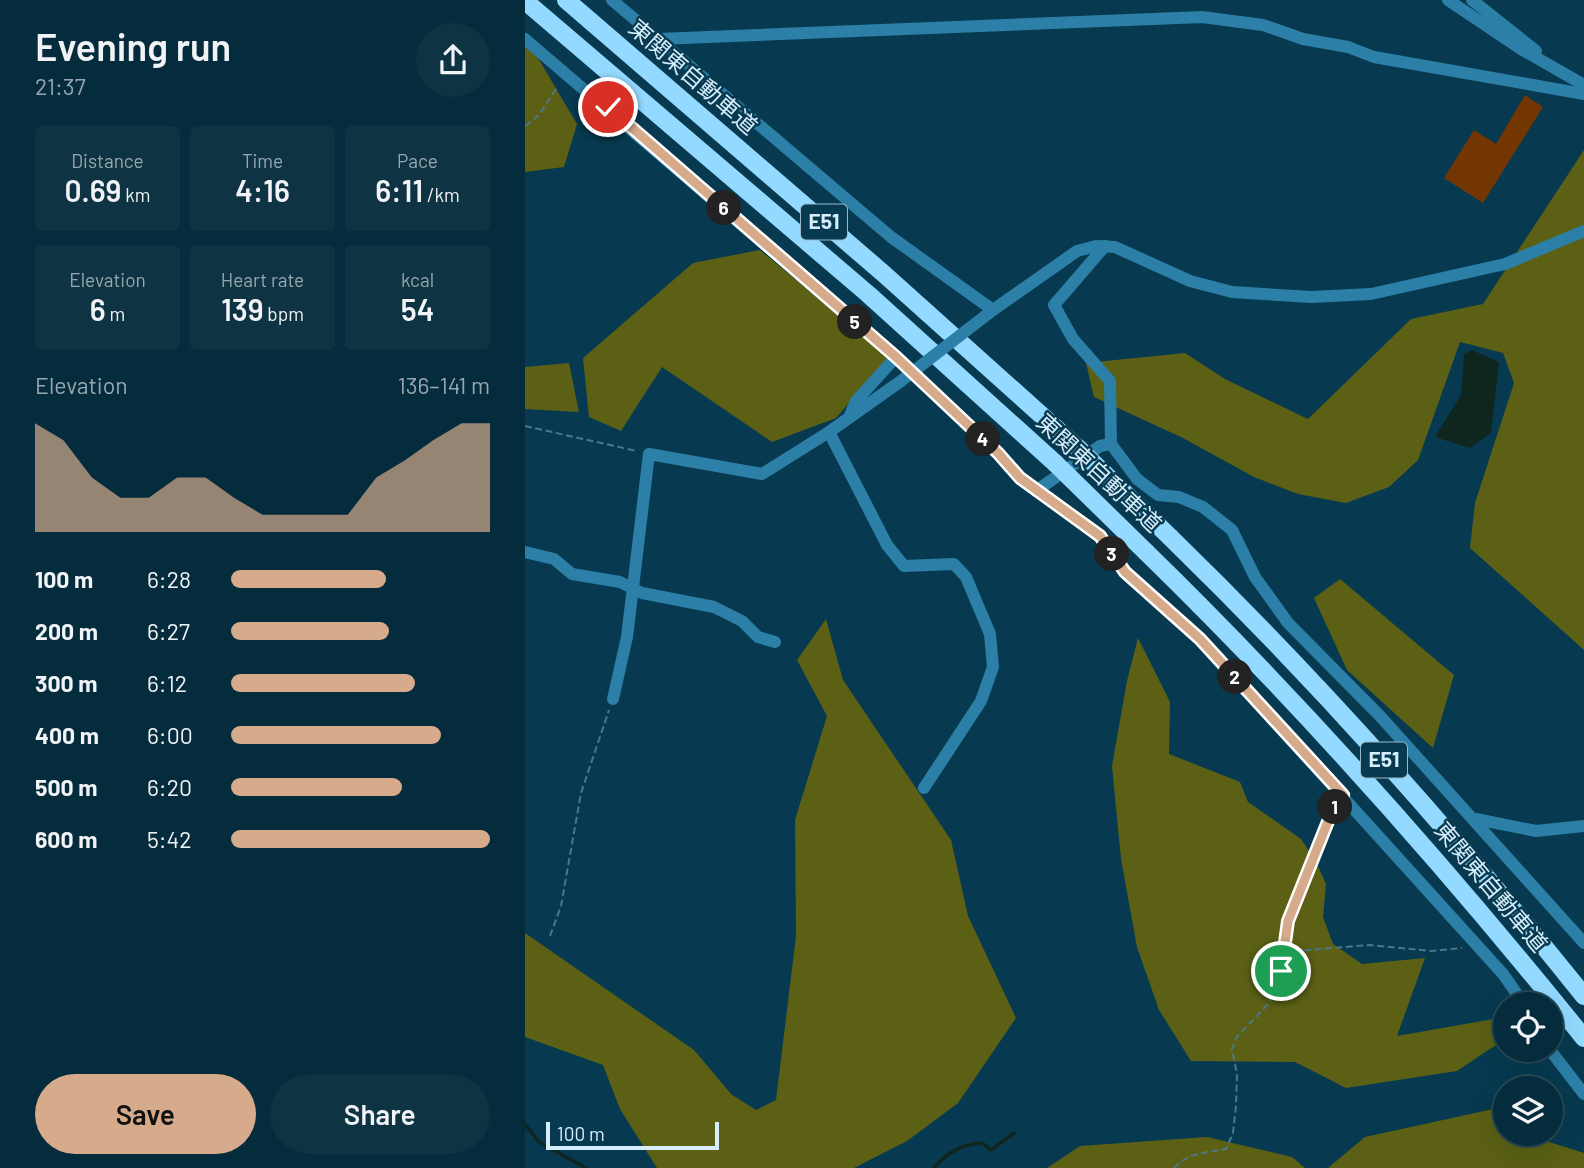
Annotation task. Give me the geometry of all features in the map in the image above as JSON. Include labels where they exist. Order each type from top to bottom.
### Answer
[{"type":"highway","name":"東関東自動車道","points":[[566,0],[903,291],[1079,449],[1170,537],[1266,634],[1407,786],[1584,996]]},
{"type":"highway","name":"東関東自動車道","points":[[525,1],[868,295],[1055,463],[1146,552],[1246,650],[1388,804],[1466,893],[1584,1038]]},
{"type":"street","points":[[613,0],[891,237],[950,283],[993,310]]},
{"type":"street","points":[[1448,0],[1521,49],[1584,85]]},
{"type":"street","points":[[1472,0],[1569,77]]},
{"type":"street","points":[[658,39],[1202,17],[1262,25],[1303,39],[1348,47],[1374,57],[1584,94]]},
{"type":"street","points":[[525,39],[896,357],[1036,491],[1100,536],[1125,572],[1200,639],[1343,795],[1514,992]]},
{"type":"street","points":[[613,699],[627,637],[649,454],[762,474],[901,382],[993,310],[1077,251],[1115,247],[1190,281],[1232,292],[1311,297],[1371,294],[1505,264],[1584,231]]},
{"type":"street","points":[[1105,246],[1054,306],[1073,339],[1109,381],[1111,444],[1150,492],[1179,497],[1203,507],[1232,530],[1255,577],[1288,623],[1475,819],[1584,943]]},
{"type":"street","points":[[848,418],[856,401],[896,357]]},
{"type":"street","points":[[829,432],[887,545],[904,566],[954,564],[966,577],[991,634],[993,667],[981,701],[924,788]]},
{"type":"street","points":[[1036,491],[1100,446],[1111,444]]},
{"type":"street","points":[[525,552],[554,559],[572,574],[620,582],[642,593],[714,607],[742,621],[758,637],[775,642]]},
{"type":"street","points":[[1475,819],[1535,831],[1584,825]]},
{"type":"street","points":[[1559,1062],[1584,1094]]},
{"type":"path","points":[[525,126],[539,115],[566,73]]},
{"type":"path","points":[[525,426],[649,454]]},
{"type":"path","points":[[550,936],[561,906],[581,793],[613,699]]},
{"type":"path","points":[[1174,1168],[1184,1158],[1196,1153],[1226,1149],[1233,1133],[1237,1106],[1237,1073],[1233,1049],[1236,1038],[1267,1005],[1277,990],[1288,921],[1333,809],[1343,795]]},
{"type":"path","points":[[1282,952],[1369,945],[1431,951],[1476,946]]},
{"type":"green space","points":[[525,36],[577,124],[564,167],[525,172]]},
{"type":"green space","points":[[1584,150],[1584,650],[1470,548],[1475,503],[1514,383],[1503,353],[1460,342],[1418,460],[1389,487],[1346,503],[1298,494],[1254,477],[1183,438],[1094,397],[1086,363],[1185,353],[1225,379],[1308,419],[1411,319],[1483,304]]},
{"type":"green space","points":[[760,250],[889,357],[836,418],[772,442],[662,367],[621,431],[589,417],[583,358],[693,263]]},
{"type":"green space","points":[[569,363],[579,412],[525,409],[525,367]]},
{"type":"green space","points":[[1340,579],[1454,675],[1433,748],[1347,670],[1314,598]]},
{"type":"green space","points":[[826,619],[843,680],[951,840],[968,916],[1016,1018],[958,1103],[907,1141],[854,1168],[657,1168],[620,1109],[603,1065],[525,1037],[525,933],[694,1050],[731,1094],[756,1110],[776,1100],[796,936],[795,820],[827,716],[797,660]]},
{"type":"green space","points":[[1138,638],[1170,702],[1169,754],[1240,782],[1248,802],[1301,839],[1326,884],[1323,917],[1333,944],[1362,964],[1425,958],[1397,1036],[1493,1019],[1493,1047],[1457,1071],[1346,1088],[1295,1062],[1191,1061],[1159,1010],[1137,947],[1121,859],[1112,766],[1127,681]]},
{"type":"green space","points":[[1493,1109],[1493,1146],[1562,1146],[1584,1153],[1584,1168],[1328,1168],[1365,1137]]},
{"type":"green space","points":[[1207,1137],[1292,1157],[1305,1168],[1047,1168],[1080,1146]]},
{"type":"shaded area","points":[[1472,350],[1499,362],[1491,433],[1470,448],[1435,437],[1461,395],[1464,354]]},
{"type":"building","points":[[1525,95],[1543,107],[1483,203],[1444,178],[1474,130],[1496,144]]},
{"type":"waterway","points":[[525,1124],[539,1142],[586,1168]]},
{"type":"waterway","points":[[934,1168],[944,1157],[961,1147],[982,1143],[991,1150],[1014,1133]]},
{"type":"route","points":[[608,107],[896,357],[998,453],[1020,478],[1100,536],[1125,572],[1200,639],[1343,795],[1333,809],[1288,921],[1282,947],[1281,971]]}]
